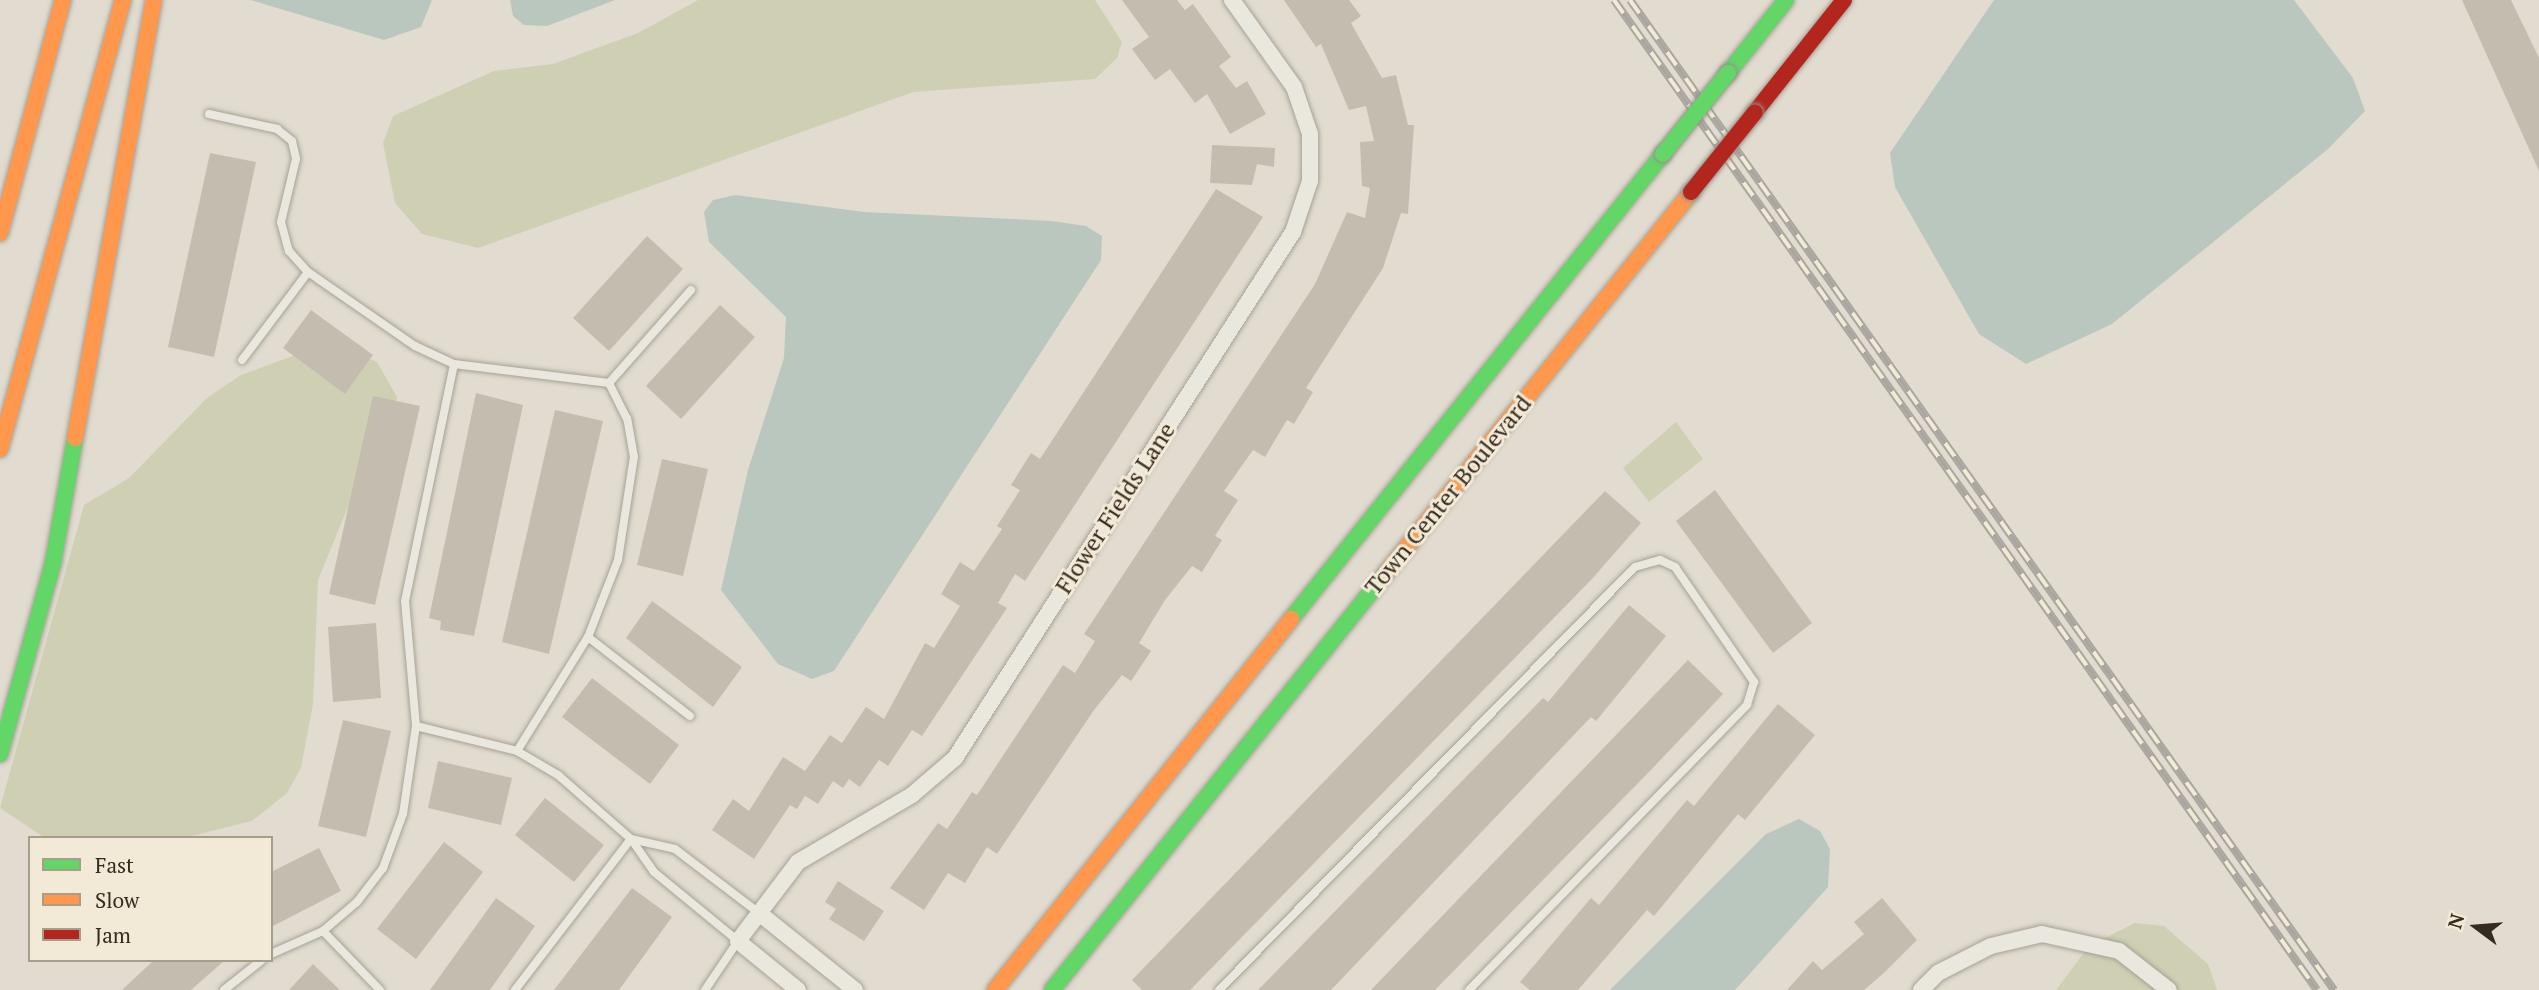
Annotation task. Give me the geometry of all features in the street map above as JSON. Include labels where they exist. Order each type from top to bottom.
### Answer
[{"type":"main road","points":[[0,233],[63,0]]},
{"type":"main road","points":[[0,449],[123,0]]},
{"type":"main road","points":[[0,754],[53,563],[155,0]]},
{"type":"main road","name":"Town Center Boulevard","points":[[995,990],[1786,0]]},
{"type":"main road","name":"Town Center Boulevard","points":[[1052,990],[1844,0]]},
{"type":"street","name":"Flower Fields Lane","points":[[738,941],[798,862],[912,795],[955,758],[1293,232],[1310,181],[1310,134],[1294,88],[1232,0]]},
{"type":"street","points":[[759,913],[855,990]]},
{"type":"street","points":[[1921,990],[1938,973],[1991,946],[2042,934],[2119,951],[2169,990]]},
{"type":"street","points":[[738,941],[798,990]]},
{"type":"lane","points":[[209,114],[277,129],[292,141],[296,159],[281,222],[289,251],[307,272],[415,346],[454,363],[609,383]]},
{"type":"lane","points":[[242,360],[307,272]]},
{"type":"lane","points":[[609,383],[691,290]]},
{"type":"lane","points":[[273,953],[323,931],[357,902],[383,868],[403,814],[416,726],[405,601],[454,363]]},
{"type":"lane","points":[[517,751],[588,637],[618,560],[634,457],[627,419],[609,383]]},
{"type":"lane","points":[[1219,990],[1635,567],[1660,560],[1675,567],[1754,682],[1747,705],[1469,990]]},
{"type":"lane","points":[[588,637],[690,716]]},
{"type":"lane","points":[[416,726],[517,751],[558,775],[631,839],[654,872],[738,941],[705,990]]},
{"type":"lane","points":[[631,839],[675,849],[759,913]]},
{"type":"lane","points":[[515,990],[631,839]]},
{"type":"lane","points":[[323,931],[380,990]]},
{"type":"lane","points":[[223,990],[259,962]]},
{"type":"green space","points":[[698,0],[1095,0],[1122,42],[1117,58],[1095,79],[913,92],[478,248],[422,234],[395,203],[383,143],[393,116],[494,71],[553,64],[638,33]]},
{"type":"green space","points":[[343,347],[377,362],[397,397],[387,439],[360,478],[318,580],[313,704],[301,768],[287,793],[252,821],[192,836],[42,836],[0,808],[84,505],[129,478],[207,398],[241,375],[298,354]]},
{"type":"green space","points":[[1676,422],[1703,459],[1649,502],[1623,468]]},
{"type":"green space","points":[[2135,923],[2164,926],[2208,964],[2217,990],[2056,990],[2089,946]]},
{"type":"shaded area","points":[[251,0],[432,0],[421,27],[384,40]]},
{"type":"shaded area","points":[[510,0],[615,0],[547,26],[524,25],[513,16]]},
{"type":"shaded area","points":[[1994,0],[2294,0],[2353,78],[2365,111],[2328,149],[2112,324],[2026,364],[1979,334],[1895,187],[1890,153]]},
{"type":"shaded area","points":[[735,195],[864,212],[1052,221],[1086,226],[1102,236],[1101,260],[834,671],[812,679],[778,664],[721,590],[748,470],[784,358],[786,317],[709,242],[704,212],[713,200]]},
{"type":"shaded area","points":[[1799,819],[1820,831],[1830,849],[1828,887],[1735,990],[1610,990],[1766,834]]},
{"type":"building","points":[[1122,0],[1177,0],[1185,10],[1193,4],[1231,57],[1219,66],[1236,88],[1247,81],[1266,114],[1230,134],[1207,94],[1195,103],[1170,69],[1155,80],[1132,49],[1149,37]]},
{"type":"building","points":[[1284,0],[1349,0],[1361,16],[1351,23],[1382,78],[1396,75],[1408,125],[1414,125],[1408,214],[1401,213],[1383,268],[1306,388],[1313,392],[1294,424],[1287,420],[1265,457],[1253,450],[1224,491],[1238,500],[1215,536],[1222,540],[1202,572],[1192,566],[1165,600],[1139,643],[1151,651],[1131,681],[1122,675],[1094,710],[997,854],[987,847],[965,883],[948,873],[924,910],[890,888],[938,823],[947,829],[972,792],[977,795],[1063,665],[1075,673],[1095,641],[1084,634],[1315,284],[1347,212],[1365,218],[1370,188],[1362,186],[1360,142],[1374,141],[1366,106],[1349,110],[1321,44],[1316,47]]},
{"type":"building","points":[[2462,0],[2511,0],[2539,58],[2539,171]]},
{"type":"building","points":[[1212,145],[1275,148],[1274,167],[1257,164],[1252,185],[1210,183]]},
{"type":"building","points":[[210,153],[256,162],[214,357],[168,347]]},
{"type":"building","points":[[1216,189],[1263,217],[1025,581],[1015,574],[998,603],[1007,608],[922,736],[912,730],[888,766],[879,760],[860,787],[849,779],[843,788],[833,781],[818,804],[805,796],[797,809],[790,805],[754,859],[712,830],[733,799],[749,811],[783,757],[805,771],[830,735],[842,743],[866,707],[884,719],[925,643],[934,648],[960,606],[941,594],[960,562],[974,571],[1002,529],[997,526],[1020,490],[1011,485],[1031,453],[1040,459]]},
{"type":"building","points":[[647,236],[683,269],[609,351],[573,318]]},
{"type":"building","points":[[720,305],[755,337],[681,419],[646,386]]},
{"type":"building","points":[[311,310],[373,355],[345,394],[283,348]]},
{"type":"building","points":[[476,393],[523,405],[474,636],[440,630],[441,621],[429,618]]},
{"type":"building","points":[[373,396],[420,406],[375,605],[329,594]]},
{"type":"building","points":[[555,410],[603,421],[549,654],[502,642]]},
{"type":"building","points":[[662,459],[708,469],[683,576],[637,565]]},
{"type":"building","points":[[1715,490],[1812,623],[1773,653],[1676,521]]},
{"type":"building","points":[[1605,491],[1641,523],[1591,580],[1190,990],[1142,990],[1132,980]]},
{"type":"building","points":[[652,601],[742,667],[713,707],[626,638]]},
{"type":"building","points":[[1629,605],[1666,636],[1596,721],[1591,717],[1331,990],[1258,990],[1543,698],[1548,702]]},
{"type":"building","points":[[376,623],[381,698],[333,702],[328,627]]},
{"type":"building","points":[[1688,660],[1723,694],[1648,773],[1435,990],[1371,990]]},
{"type":"building","points":[[592,678],[679,745],[650,784],[562,717]]},
{"type":"building","points":[[1778,704],[1815,735],[1745,820],[1738,814],[1654,916],[1647,910],[1578,990],[1530,990],[1520,982],[1591,898],[1599,905],[1687,800],[1694,806]]},
{"type":"building","points":[[343,720],[391,731],[366,837],[318,826]]},
{"type":"building","points":[[438,761],[512,778],[501,825],[428,808]]},
{"type":"building","points":[[545,798],[604,845],[574,882],[515,835]]},
{"type":"building","points":[[444,842],[483,872],[416,959],[377,929]]},
{"type":"building","points":[[319,848],[341,891],[273,926],[273,871]]},
{"type":"building","points":[[838,881],[884,911],[864,941],[829,919],[836,909],[825,902]]},
{"type":"building","points":[[632,888],[672,917],[619,990],[554,990]]},
{"type":"building","points":[[496,898],[535,926],[490,990],[430,990]]},
{"type":"building","points":[[1882,898],[1917,940],[1885,972],[1864,990],[1787,990],[1813,961],[1822,970],[1864,934],[1854,922]]},
{"type":"building","points":[[152,962],[223,962],[191,990],[122,990]]},
{"type":"building","points":[[313,964],[340,990],[289,990]]},
{"type":"railway","points":[[1614,0],[2317,990]]},
{"type":"railway","points":[[1630,0],[2334,990]]},
{"type":"traffic: fast","points":[[1728,73],[1786,0]]},
{"type":"traffic: fast","points":[[1663,154],[1728,73]]},
{"type":"traffic: fast","points":[[1291,619],[1663,154]]},
{"type":"traffic: fast","points":[[0,754],[53,563],[75,438]]},
{"type":"traffic: fast","points":[[1052,990],[1386,573]]},
{"type":"traffic: slow","points":[[0,233],[63,0]]},
{"type":"traffic: slow","points":[[0,449],[123,0]]},
{"type":"traffic: slow","points":[[75,438],[154,0]]},
{"type":"traffic: slow","points":[[1386,573],[1691,192]]},
{"type":"traffic: slow","points":[[995,990],[1291,619]]},
{"type":"traffic: jam","points":[[1755,112],[1844,0]]},
{"type":"traffic: jam","points":[[1691,192],[1755,112]]}]
